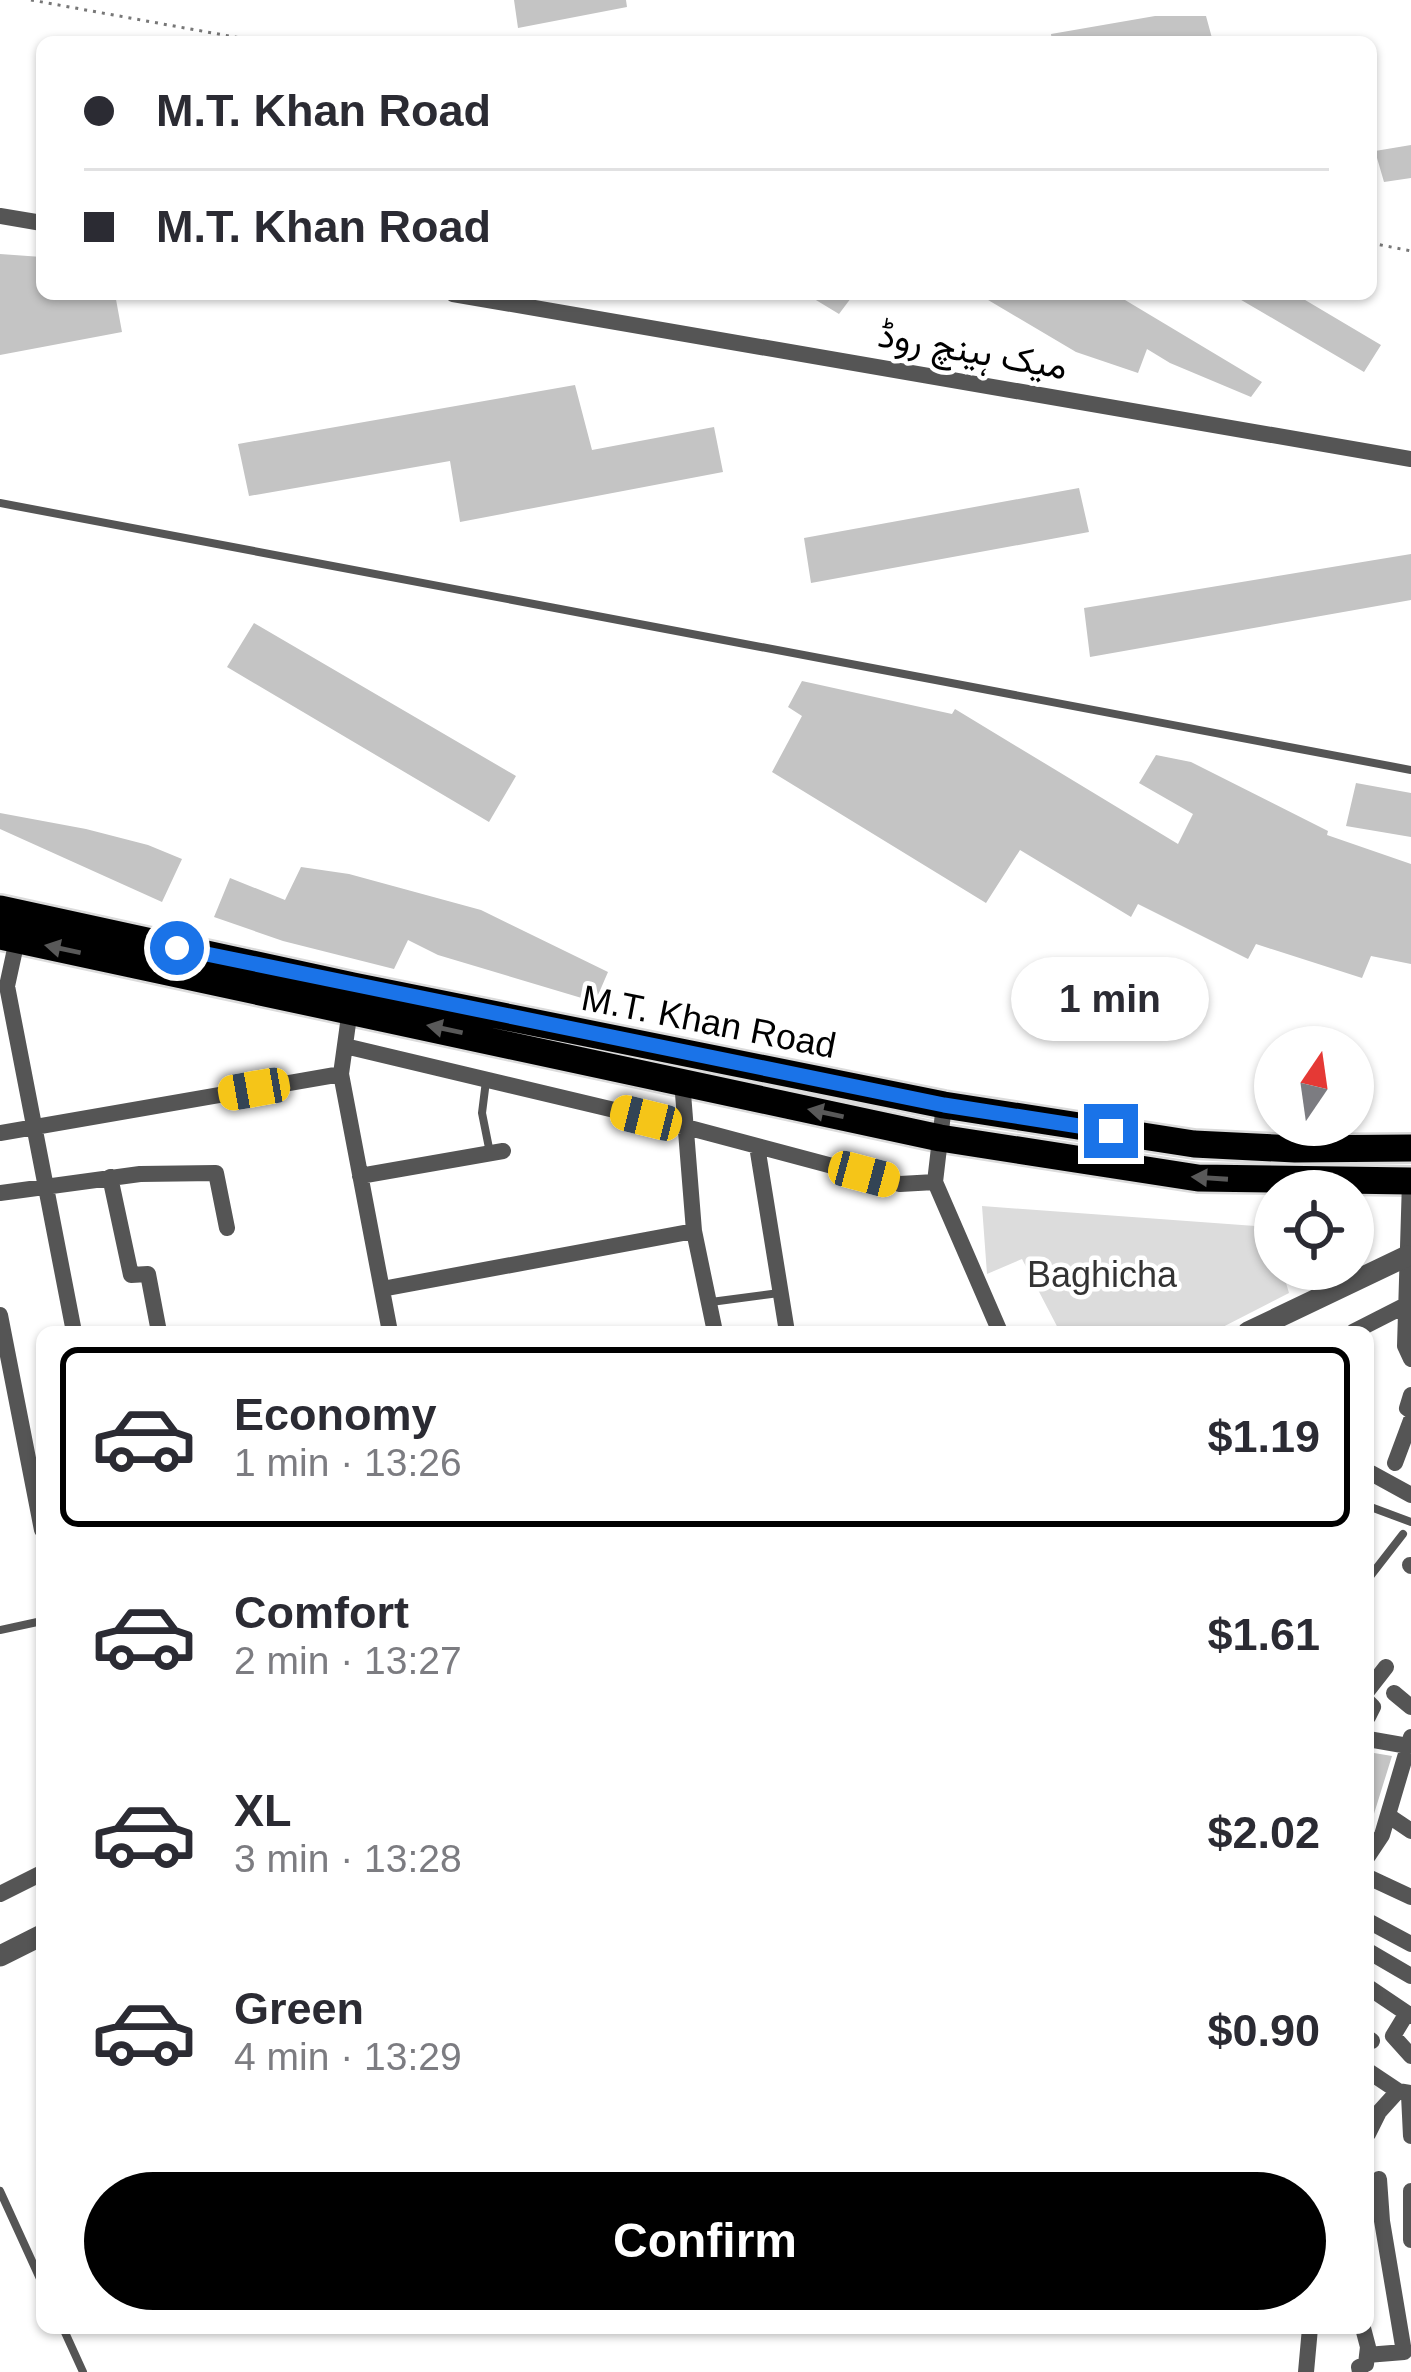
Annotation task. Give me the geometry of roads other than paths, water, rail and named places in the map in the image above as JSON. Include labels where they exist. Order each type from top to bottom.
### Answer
[{"type":"highway","name":"M.T. Khan Road","points":[[0,910],[944,1105],[1194,1144],[1411,1148]]},
{"type":"highway","name":"M.T. Khan Road","points":[[9,938],[940,1138],[1198,1178],[1410,1181]]},
{"type":"street","points":[[0,216],[36,222]]},
{"type":"street","name":"میک ہینچ روڈ","points":[[488,300],[1411,459]]},
{"type":"street","points":[[9,938],[3,987],[37,1126],[73,1326]]},
{"type":"street","points":[[350,1009],[341,1074],[389,1326]]},
{"type":"street","points":[[345,1046],[686,1127],[900,1184],[935,1182]]},
{"type":"street","points":[[0,1132],[341,1074]]},
{"type":"street","points":[[682,1081],[694,1231],[715,1326]]},
{"type":"street","points":[[944,1105],[935,1182],[997,1326]]},
{"type":"street","points":[[757,1146],[786,1326]]},
{"type":"street","points":[[360,1176],[496,1152]]},
{"type":"street","points":[[0,1192],[110,1177],[217,1173],[227,1228]]},
{"type":"street","points":[[110,1177],[131,1275],[148,1274],[158,1326]]},
{"type":"street","points":[[1410,1181],[1405,1346],[1411,1359]]},
{"type":"street","points":[[382,1289],[694,1231]]},
{"type":"street","points":[[1261,1326],[1407,1256]]},
{"type":"street","points":[[1365,1326],[1406,1305]]},
{"type":"street","points":[[0,1315],[36,1499]]},
{"type":"street","points":[[1395,1463],[1411,1416],[1407,1408],[1411,1395]]},
{"type":"street","points":[[1374,1474],[1411,1495]]},
{"type":"street","points":[[1374,1682],[1386,1667]]},
{"type":"street","points":[[1394,1693],[1411,1707]]},
{"type":"street","points":[[1374,1739],[1409,1742],[1406,1770],[1374,1844]]},
{"type":"street","points":[[1393,1807],[1411,1831]]},
{"type":"street","points":[[0,1894],[36,1876]]},
{"type":"street","points":[[1374,1880],[1411,1897]]},
{"type":"street","points":[[1374,1924],[1411,1944]]},
{"type":"street","points":[[0,1956],[36,1938]]},
{"type":"street","points":[[1374,1954],[1411,1976]]},
{"type":"street","points":[[1374,1992],[1409,2015],[1393,2036],[1411,2056]]},
{"type":"street","points":[[1374,2074],[1406,2093]]},
{"type":"street","points":[[1374,2122],[1406,2093]]},
{"type":"street","points":[[1406,2093],[1411,2136]]},
{"type":"street","points":[[1363,2334],[1364,2364],[1407,2352],[1382,2221],[1379,2179]]},
{"type":"street","points":[[1411,2191],[1411,2240]]},
{"type":"street","points":[[1306,2372],[1309,2334]]},
{"type":"lane","points":[[0,503],[1411,770]]},
{"type":"lane","points":[[486,1079],[482,1113],[496,1152]]},
{"type":"lane","points":[[709,1302],[781,1292]]},
{"type":"lane","points":[[1374,1508],[1411,1522]]},
{"type":"lane","points":[[1374,1571],[1403,1534]]},
{"type":"lane","points":[[0,1630],[36,1622]]},
{"type":"lane","points":[[0,2191],[36,2270]]},
{"type":"lane","points":[[66,2334],[83,2372]]},
{"type":"park label","name":"Baghicha","points":[[1102,1274]]}]
